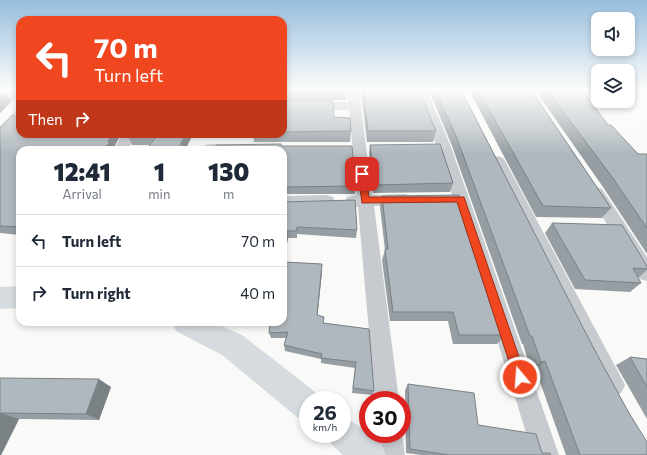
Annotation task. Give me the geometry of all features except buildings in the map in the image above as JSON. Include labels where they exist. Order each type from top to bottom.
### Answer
[{"type":"street","points":[[355,111],[385,391]]},
{"type":"street","points":[[430,111],[444,147],[453,200],[546,455]]},
{"type":"street","points":[[0,134],[16,117]]},
{"type":"street","points":[[490,146],[539,225],[622,401]]},
{"type":"street","points":[[343,147],[374,147]]},
{"type":"street","points":[[429,147],[444,147]]},
{"type":"street","points":[[587,179],[610,227],[647,273]]},
{"type":"street","points":[[287,202],[421,200]]},
{"type":"street","points":[[0,298],[16,297]]},
{"type":"street","points":[[193,326],[232,345],[299,399]]},
{"type":"street","points":[[351,440],[370,455]]},
{"type":"street","points":[[391,443],[392,455]]},
{"type":"route","points":[[362,174],[365,201],[461,199],[520,377]]}]
